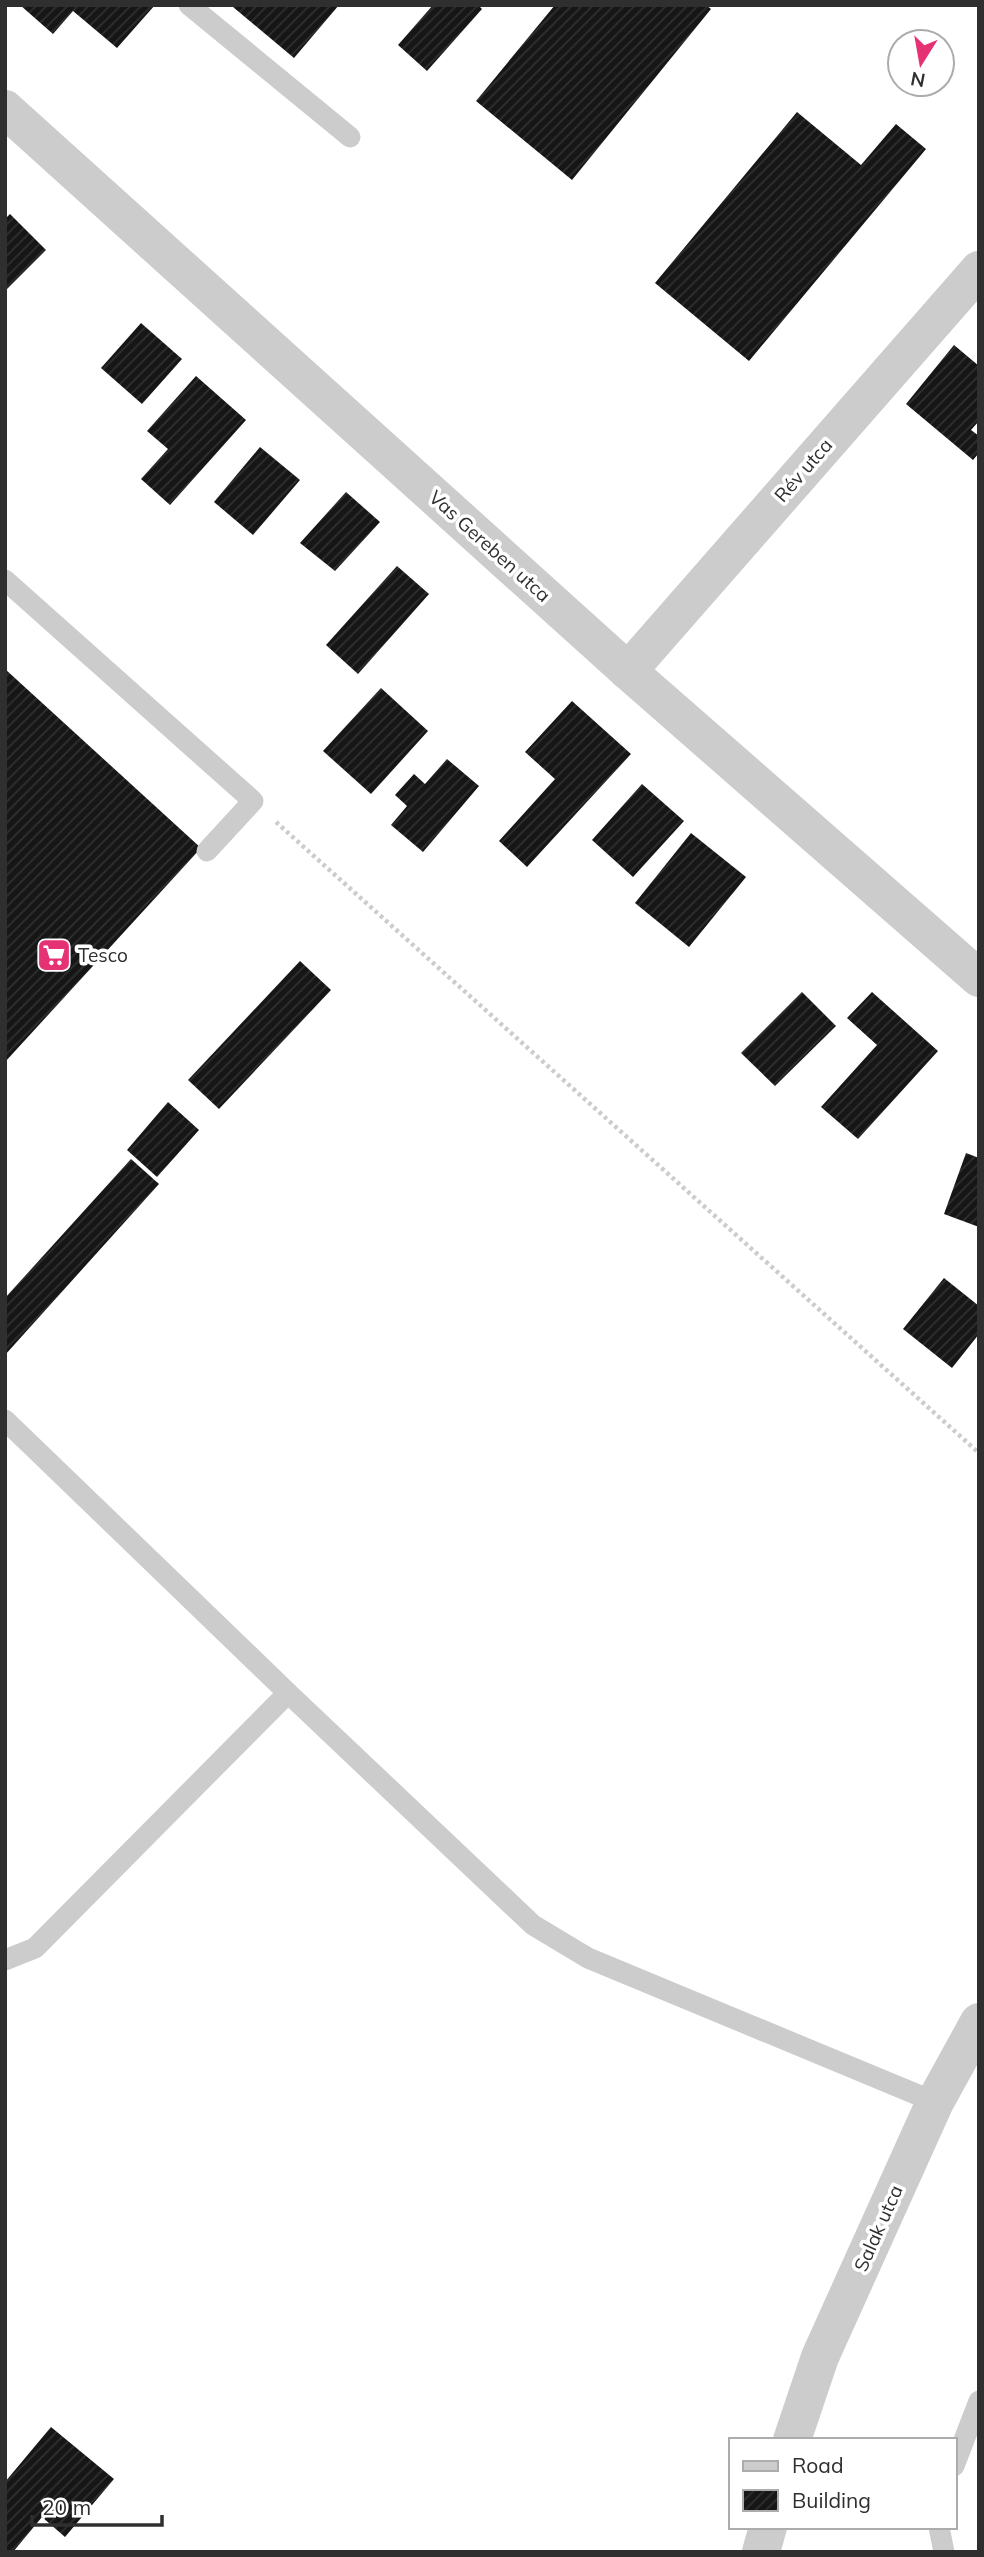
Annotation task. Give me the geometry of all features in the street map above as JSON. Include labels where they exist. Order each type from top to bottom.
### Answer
[{"type":"street","name":"Vas Gereben utca","points":[[5,109],[628,671],[979,978]]},
{"type":"street","name":"Rév utca","points":[[628,671],[979,270]]},
{"type":"street","name":"Salak utca","points":[[793,2438],[820,2357],[935,2102],[979,2022]]},
{"type":"street","points":[[761,2552],[767,2529]]},
{"type":"lane","points":[[189,5],[350,137]]},
{"type":"lane","points":[[5,580],[253,802],[207,851]]},
{"type":"lane","points":[[5,1420],[533,1926],[587,1958],[935,2102]]},
{"type":"lane","points":[[5,1960],[35,1948],[289,1693]]},
{"type":"lane","points":[[956,2461],[979,2401]]},
{"type":"lane","points":[[939,2529],[944,2552]]},
{"type":"path","points":[[253,802],[979,1453]]},
{"type":"building","points":[[20,5],[155,5],[117,48],[73,11],[53,34]]},
{"type":"building","points":[[339,5],[294,58],[233,7]]},
{"type":"building","points":[[433,5],[478,5],[482,9],[427,71],[398,45]]},
{"type":"building","points":[[555,5],[706,5],[711,9],[572,180],[476,101]]},
{"type":"building","points":[[797,112],[861,165],[896,124],[926,149],[749,361],[655,283]]},
{"type":"building","points":[[10,214],[46,250],[5,291],[5,219]]},
{"type":"building","points":[[141,323],[182,359],[142,404],[101,368]]},
{"type":"building","points":[[954,345],[979,366],[979,421],[971,430],[979,436],[979,453],[973,460],[906,404]]},
{"type":"building","points":[[196,376],[246,420],[170,505],[141,479],[168,449],[147,431]]},
{"type":"building","points":[[260,447],[300,480],[253,535],[214,502]]},
{"type":"building","points":[[346,492],[380,522],[335,571],[300,543]]},
{"type":"building","points":[[397,566],[429,594],[358,674],[326,645]]},
{"type":"building","name":"Tesco","points":[[5,669],[201,848],[5,1062]]},
{"type":"building","points":[[381,688],[428,731],[371,794],[323,751]]},
{"type":"building","points":[[572,701],[631,754],[527,867],[499,841],[555,779],[525,752]]},
{"type":"building","points":[[447,759],[479,786],[423,852],[391,825],[407,806],[395,795],[414,774],[425,784]]},
{"type":"building","points":[[642,784],[684,821],[633,877],[592,840]]},
{"type":"building","points":[[691,833],[746,877],[689,947],[635,903]]},
{"type":"building","points":[[300,961],[331,990],[219,1109],[188,1080]]},
{"type":"building","points":[[802,992],[836,1026],[775,1086],[741,1053]]},
{"type":"building","points":[[872,992],[938,1051],[858,1139],[821,1107],[877,1045],[847,1018]]},
{"type":"building","points":[[168,1102],[199,1130],[157,1177],[127,1150]]},
{"type":"building","points":[[966,1153],[979,1158],[979,1227],[944,1214]]},
{"type":"building","points":[[131,1159],[159,1184],[5,1355],[5,1298]]},
{"type":"building","points":[[944,1278],[979,1306],[979,1334],[952,1368],[903,1329]]},
{"type":"building","points":[[51,2427],[114,2479],[65,2537],[42,2517],[13,2552],[5,2552],[5,2482]]},
{"type":"place","name":"Tesco","points":[[54,955]]}]
